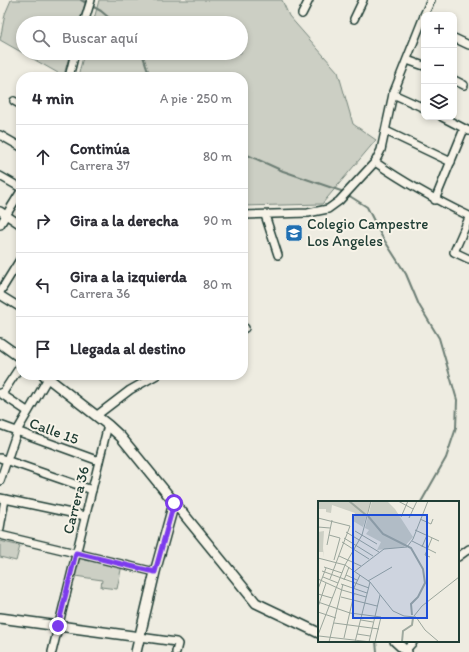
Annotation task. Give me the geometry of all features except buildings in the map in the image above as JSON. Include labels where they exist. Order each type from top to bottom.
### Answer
[{"type":"street","points":[[86,16],[91,0]]},
{"type":"street","points":[[302,14],[309,0]]},
{"type":"street","points":[[354,19],[363,0]]},
{"type":"street","points":[[425,12],[431,0]]},
{"type":"street","points":[[248,215],[308,213],[328,209],[339,200],[375,162],[381,150],[393,94],[421,27]]},
{"type":"street","points":[[457,39],[469,45]]},
{"type":"street","points":[[70,72],[73,60]]},
{"type":"street","points":[[407,60],[421,65]]},
{"type":"street","points":[[457,82],[464,85]]},
{"type":"street","points":[[393,94],[421,107]]},
{"type":"street","points":[[434,200],[450,162],[467,130],[448,120]]},
{"type":"street","points":[[386,131],[450,162]]},
{"type":"street","points":[[0,135],[16,144]]},
{"type":"street","points":[[375,162],[402,181],[434,200],[469,217],[454,252],[469,259]]},
{"type":"street","points":[[0,176],[16,187]]},
{"type":"street","points":[[0,225],[16,199]]},
{"type":"street","points":[[0,211],[16,221]]},
{"type":"street","points":[[265,215],[278,255]]},
{"type":"street","points":[[16,267],[0,294],[16,305]]},
{"type":"street","points":[[0,344],[16,353]]},
{"type":"street","points":[[16,372],[1,393],[27,411]]},
{"type":"street","points":[[0,481],[17,431],[44,380]]},
{"type":"street","points":[[50,380],[108,425],[121,437],[256,603],[318,633]]},
{"type":"street","points":[[96,416],[130,390],[149,380]]},
{"type":"street","name":"Calle 15","points":[[0,425],[99,461]]},
{"type":"street","name":"Carrera 36","points":[[52,652],[108,425]]},
{"type":"street","points":[[0,458],[92,490]]},
{"type":"street","points":[[0,528],[3,498],[85,516]]},
{"type":"street","points":[[136,652],[155,572],[174,503]]},
{"type":"street","points":[[0,535],[155,572]]},
{"type":"street","points":[[459,556],[469,549]]},
{"type":"street","points":[[0,618],[176,642],[177,648]]},
{"type":"street","points":[[396,642],[407,651],[413,642]]},
{"type":"shaded area","points":[[11,0],[86,0],[81,16],[16,16],[16,49],[0,40],[5,14]]},
{"type":"shaded area","points":[[99,0],[282,0],[289,16],[338,72],[353,124],[376,140],[322,204],[248,206],[248,72],[79,72],[82,60],[248,60],[248,16],[95,16]]},
{"type":"shaded area","points":[[35,60],[68,60],[65,72],[56,72]]},
{"type":"shaded area","points":[[0,541],[20,546],[16,561],[0,557]]},
{"type":"shaded area","points":[[78,557],[122,565],[117,589],[101,587],[102,580],[75,576]]},
{"type":"waterway","points":[[81,0],[107,16]]},
{"type":"waterway","points":[[144,60],[148,72]]},
{"type":"waterway","points":[[248,155],[283,171],[344,192]]},
{"type":"waterway","points":[[348,195],[367,207],[381,235],[406,274],[419,305],[439,338],[457,400],[456,428],[446,458],[422,501]]},
{"type":"waterway","points":[[376,642],[377,652]]},
{"type":"place","name":"Colegio Campestre Los Angeles","points":[[294,233]]},
{"type":"route","points":[[58,626],[76,553],[155,572],[174,503]]}]
